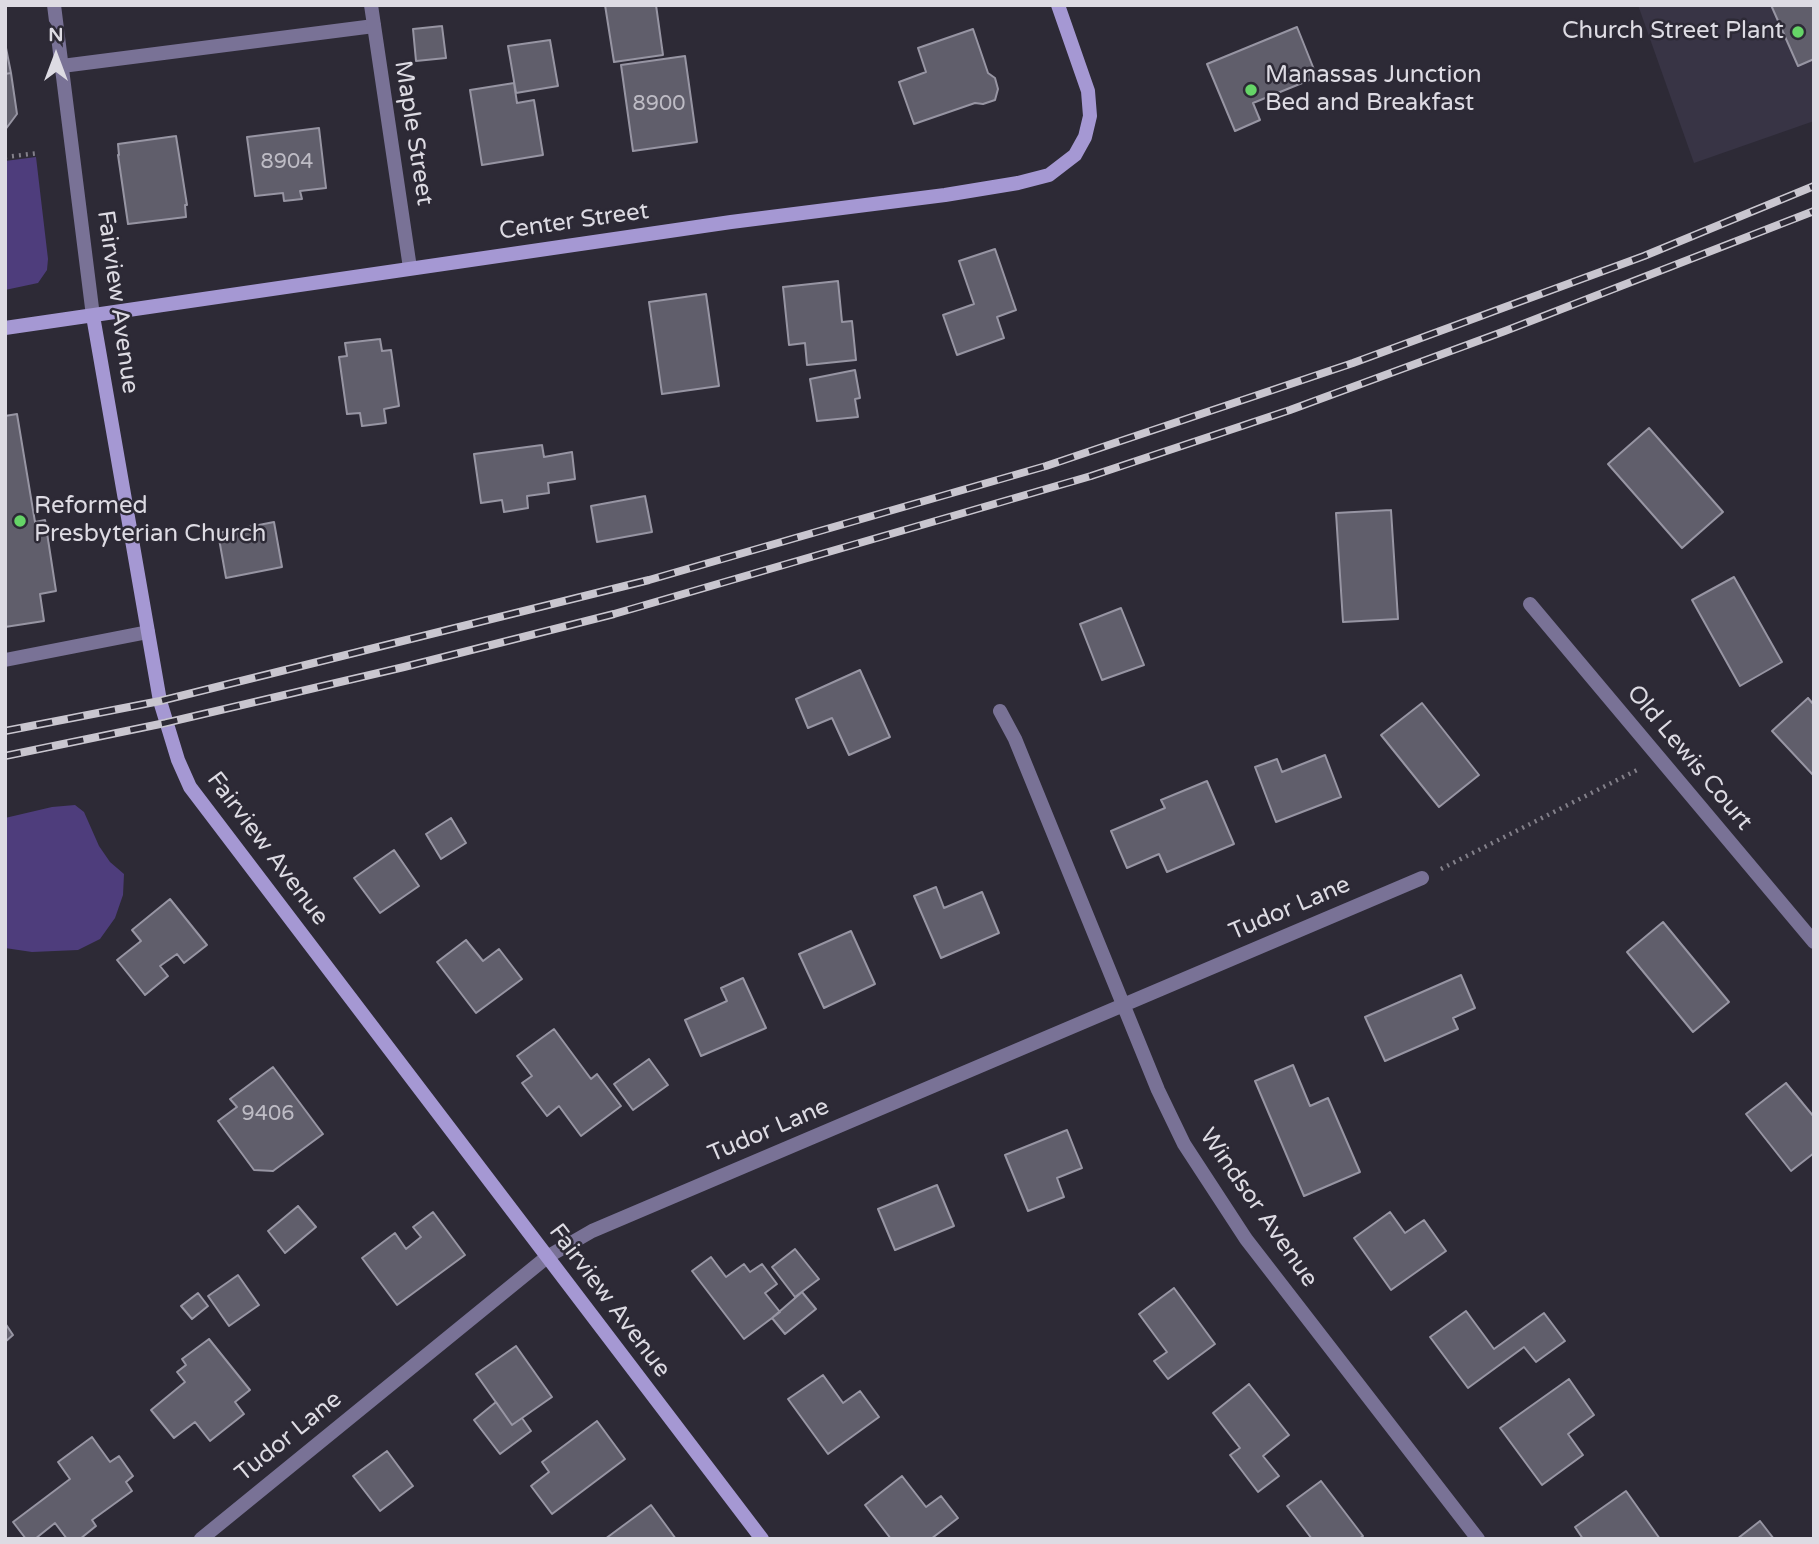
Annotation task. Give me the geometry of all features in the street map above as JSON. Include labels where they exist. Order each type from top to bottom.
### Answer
[{"type":"main road","name":"Center Street","points":[[5,328],[731,222],[945,195],[1049,175],[1075,155],[1085,137],[1090,116],[1088,91],[1058,5]]},
{"type":"main road","name":"Fairview Avenue","points":[[93,316],[165,723],[190,787],[762,1539]]},
{"type":"street","name":"Fairview Avenue","points":[[54,5],[93,316]]},
{"type":"street","name":"Maple Street","points":[[371,5],[410,268]]},
{"type":"street","points":[[62,66],[374,26]]},
{"type":"street","name":"Old Lewis Court","points":[[1530,604],[1814,942]]},
{"type":"street","points":[[5,660],[148,632]]},
{"type":"street","name":"Windsor Avenue","points":[[1000,711],[1020,752],[1122,1005],[1184,1144],[1246,1239],[1478,1539]]},
{"type":"street","name":"Tudor Lane","points":[[201,1539],[547,1257],[592,1231],[1422,878]]},
{"type":"path","points":[[5,157],[39,152]]},
{"type":"path","points":[[1422,878],[1660,759]]},
{"type":"shaded area","points":[[1638,5],[1814,5],[1814,121],[1694,163]]},
{"type":"shaded area","points":[[36,157],[47,270],[38,283],[5,290],[5,161]]},
{"type":"shaded area","points":[[75,805],[84,812],[99,846],[110,862],[124,874],[123,895],[115,918],[100,939],[78,950],[32,952],[5,948],[5,818],[52,807]]},
{"type":"building","points":[[605,5],[656,5],[663,55],[614,62]]},
{"type":"building","name":"Church Street Plant","points":[[1771,5],[1814,5],[1814,59],[1798,66]]},
{"type":"building","points":[[442,26],[446,58],[416,61],[413,29]]},
{"type":"building","name":"Manassas Junction Bed and Breakfast","points":[[1297,27],[1317,77],[1253,103],[1260,120],[1235,131],[1207,64]]},
{"type":"building","points":[[973,29],[988,73],[995,78],[998,89],[995,100],[983,104],[975,103],[914,124],[899,82],[926,72],[918,48]]},
{"type":"building","points":[[550,40],[558,86],[516,93],[508,46]]},
{"type":"building","points":[[5,43],[11,73],[5,74]]},
{"type":"building","points":[[685,56],[697,142],[633,151],[621,65]]},
{"type":"building","points":[[11,73],[17,114],[5,130],[5,74]]},
{"type":"building","points":[[514,83],[517,103],[534,100],[543,155],[482,165],[470,90]]},
{"type":"building","points":[[319,128],[326,188],[300,191],[302,199],[284,201],[283,193],[255,196],[247,137]]},
{"type":"building","points":[[176,136],[187,205],[186,217],[128,224],[118,144]]},
{"type":"building","points":[[995,249],[1016,310],[997,317],[1004,338],[957,355],[943,315],[974,304],[959,261]]},
{"type":"building","points":[[838,281],[842,322],[852,321],[856,360],[807,365],[805,343],[789,345],[783,287]]},
{"type":"building","points":[[706,294],[719,386],[662,394],[649,302]]},
{"type":"building","points":[[380,339],[382,351],[391,350],[399,406],[384,409],[386,423],[362,426],[360,413],[347,414],[339,357],[347,356],[345,343]]},
{"type":"building","points":[[855,370],[860,398],[855,399],[858,417],[817,421],[810,379]]},
{"type":"building","name":"Reformed Presbyterian Church","points":[[17,414],[35,522],[45,520],[56,591],[40,594],[44,621],[5,627],[5,416]]},
{"type":"building","points":[[1649,428],[1723,512],[1682,548],[1608,464]]},
{"type":"building","points":[[542,445],[544,457],[572,452],[575,479],[548,483],[549,493],[527,496],[528,508],[504,512],[502,500],[481,503],[474,454]]},
{"type":"building","points":[[645,496],[652,532],[597,542],[591,506]]},
{"type":"building","points":[[1391,510],[1398,619],[1343,622],[1336,513]]},
{"type":"building","points":[[274,522],[282,567],[226,578],[218,533]]},
{"type":"building","points":[[1734,577],[1782,662],[1740,686],[1692,600]]},
{"type":"building","points":[[1121,608],[1144,665],[1102,680],[1080,624]]},
{"type":"building","points":[[860,670],[890,737],[849,755],[832,718],[808,728],[796,699]]},
{"type":"building","points":[[1808,698],[1814,705],[1814,776],[1772,731]]},
{"type":"building","points":[[1422,703],[1479,775],[1439,807],[1381,735]]},
{"type":"building","points":[[1325,755],[1341,797],[1276,822],[1255,767],[1277,759],[1282,772]]},
{"type":"building","points":[[1207,781],[1234,844],[1167,872],[1159,854],[1127,868],[1111,831],[1165,808],[1161,800]]},
{"type":"building","points":[[451,818],[466,843],[441,859],[426,834]]},
{"type":"building","points":[[394,850],[419,886],[380,913],[354,878]]},
{"type":"building","points":[[936,887],[944,908],[982,892],[999,933],[941,958],[914,896]]},
{"type":"building","points":[[170,899],[207,945],[184,963],[177,954],[160,966],[168,976],[145,995],[117,960],[141,941],[132,930]]},
{"type":"building","points":[[1663,922],[1729,1002],[1693,1032],[1627,952]]},
{"type":"building","points":[[851,931],[875,984],[824,1008],[799,954]]},
{"type":"building","points":[[466,940],[483,961],[499,949],[522,979],[476,1013],[437,962]]},
{"type":"building","points":[[1461,975],[1475,1008],[1453,1018],[1458,1029],[1385,1061],[1365,1017]]},
{"type":"building","points":[[743,978],[766,1028],[701,1056],[685,1020],[727,1001],[721,988]]},
{"type":"building","points":[[554,1029],[591,1079],[597,1074],[621,1106],[581,1136],[559,1106],[547,1116],[522,1083],[532,1076],[517,1056]]},
{"type":"building","points":[[649,1059],[668,1085],[633,1110],[614,1084]]},
{"type":"building","points":[[1293,1065],[1310,1106],[1328,1098],[1360,1172],[1304,1196],[1255,1081]]},
{"type":"building","points":[[273,1067],[323,1134],[273,1171],[254,1170],[218,1121],[237,1107],[230,1099]]},
{"type":"building","points":[[1786,1083],[1814,1117],[1814,1153],[1791,1171],[1746,1114]]},
{"type":"building","points":[[1067,1130],[1082,1168],[1057,1178],[1064,1197],[1028,1211],[1005,1155]]},
{"type":"building","points":[[937,1185],[954,1226],[895,1250],[878,1209]]},
{"type":"building","points":[[298,1206],[316,1227],[285,1253],[268,1231]]},
{"type":"building","points":[[433,1212],[465,1255],[397,1305],[362,1258],[395,1233],[406,1249],[421,1237],[413,1227]]},
{"type":"building","points":[[1390,1212],[1405,1233],[1424,1220],[1446,1251],[1391,1290],[1354,1238]]},
{"type":"building","points":[[795,1249],[819,1279],[795,1297],[772,1267]]},
{"type":"building","points":[[711,1257],[726,1277],[744,1264],[750,1272],[762,1264],[777,1284],[765,1293],[780,1312],[744,1339],[692,1271]]},
{"type":"building","points":[[238,1275],[259,1305],[229,1326],[208,1296]]},
{"type":"building","points":[[1174,1288],[1215,1344],[1168,1379],[1154,1361],[1167,1352],[1139,1314]]},
{"type":"building","points":[[802,1292],[816,1309],[785,1334],[772,1318]]},
{"type":"building","points":[[198,1293],[208,1306],[192,1319],[181,1306]]},
{"type":"building","points":[[1466,1311],[1494,1349],[1544,1313],[1565,1341],[1536,1362],[1524,1347],[1468,1388],[1430,1337]]},
{"type":"building","points":[[5,1323],[13,1335],[5,1342]]},
{"type":"building","points":[[209,1339],[250,1390],[235,1402],[244,1414],[210,1441],[195,1422],[174,1438],[151,1410],[185,1382],[177,1372],[186,1365],[182,1359]]},
{"type":"building","points":[[516,1346],[552,1397],[512,1425],[476,1374]]},
{"type":"building","points":[[823,1375],[843,1403],[860,1391],[879,1417],[828,1454],[788,1399]]},
{"type":"building","points":[[1569,1379],[1594,1415],[1568,1434],[1583,1455],[1542,1485],[1500,1428]]},
{"type":"building","points":[[1249,1384],[1289,1435],[1263,1456],[1279,1476],[1258,1492],[1230,1455],[1240,1448],[1213,1413]]},
{"type":"building","points":[[496,1402],[512,1425],[522,1418],[531,1431],[500,1454],[474,1420]]},
{"type":"building","points":[[597,1421],[625,1459],[552,1514],[531,1486],[549,1472],[542,1462]]},
{"type":"building","points":[[92,1437],[110,1462],[119,1456],[133,1476],[126,1482],[132,1491],[92,1520],[96,1526],[80,1539],[67,1539],[55,1523],[35,1539],[26,1539],[13,1522],[70,1479],[58,1462]]},
{"type":"building","points":[[387,1451],[413,1486],[380,1511],[353,1476]]},
{"type":"building","points":[[902,1476],[926,1507],[941,1496],[958,1518],[931,1539],[891,1539],[865,1505]]},
{"type":"building","points":[[1321,1481],[1363,1536],[1359,1539],[1312,1539],[1287,1506]]},
{"type":"building","points":[[1626,1491],[1660,1539],[1583,1539],[1575,1527]]},
{"type":"building","points":[[651,1505],[676,1539],[605,1539]]},
{"type":"building","points":[[1760,1521],[1774,1539],[1737,1539]]},
{"type":"railway","points":[[5,731],[160,701],[649,580],[1046,466],[1353,363],[1644,256],[1814,186]]},
{"type":"railway","points":[[5,756],[165,723],[614,614],[1091,476],[1290,410],[1505,331],[1814,211]]},
{"type":"place","name":"Church Street Plant","points":[[1798,32]]},
{"type":"place","name":"Manassas Junction Bed and Breakfast","points":[[1251,90]]},
{"type":"place","name":"Reformed Presbyterian Church","points":[[20,521]]}]
